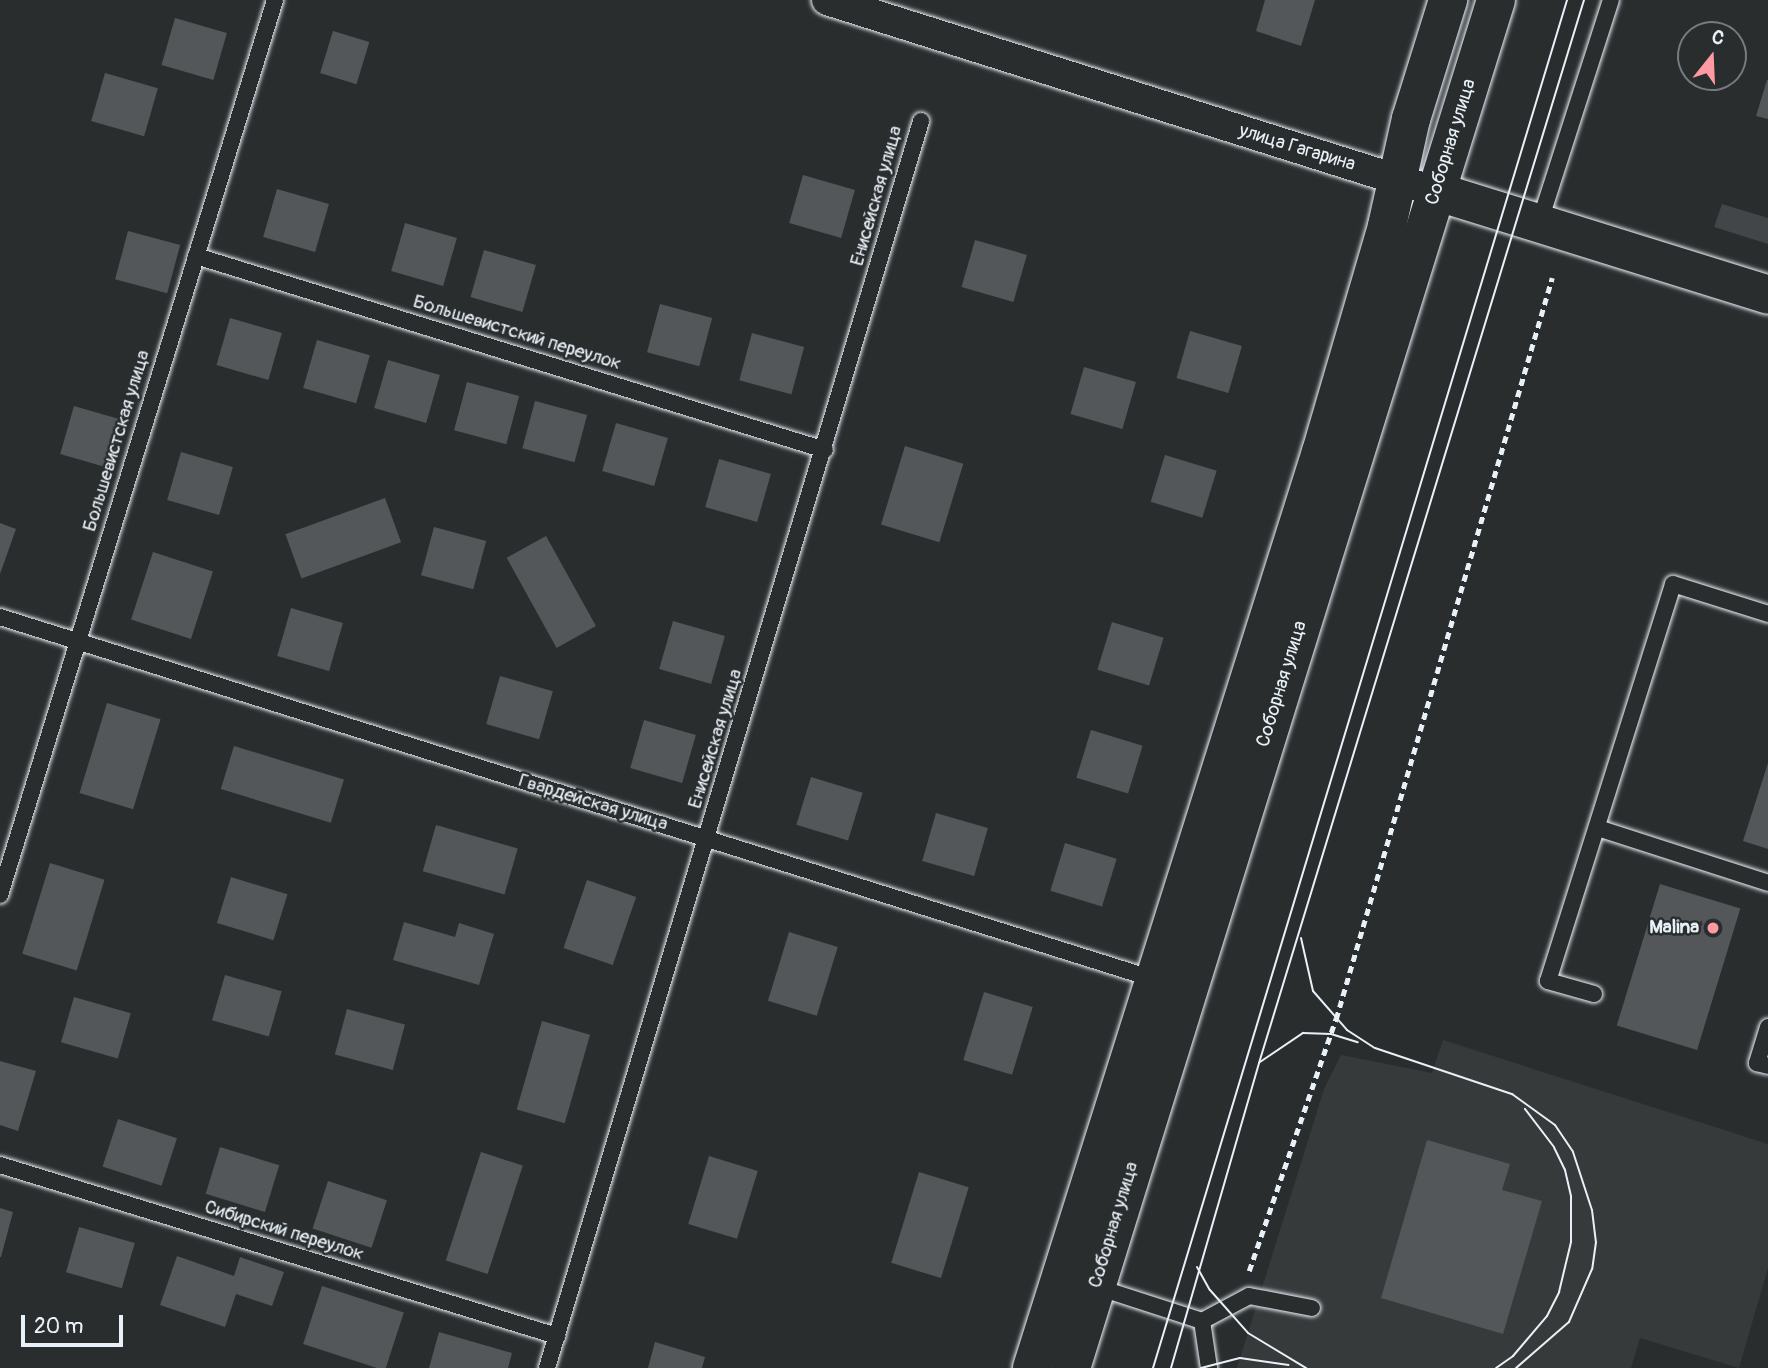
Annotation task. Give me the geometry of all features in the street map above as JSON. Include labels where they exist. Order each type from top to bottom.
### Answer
[{"type":"main road","name":"Соборная улица","points":[[1170,984],[1398,180],[1411,119],[1448,0]]},
{"type":"main road","name":"Соборная улица","points":[[1032,1368],[1078,1281],[1170,984],[1435,191],[1496,0]]},
{"type":"main road","name":"улица Гагарина","points":[[1435,191],[1768,295]]},
{"type":"main road","name":"Соборная улица","points":[[1071,1368],[1078,1281]]},
{"type":"street","name":"улица Гагарина","points":[[827,0],[1435,191]]},
{"type":"lane","name":"Большевистская улица","points":[[0,895],[275,0]]},
{"type":"lane","points":[[1539,224],[1611,0]]},
{"type":"lane","name":"Енисейская улица","points":[[547,1368],[825,450],[921,121]]},
{"type":"lane","name":"Большевистский переулок","points":[[196,256],[825,450]]},
{"type":"lane","points":[[1594,994],[1548,981],[1673,584],[1768,614]]},
{"type":"lane","name":"Гвардейская улица","points":[[0,617],[1170,984]]},
{"type":"lane","points":[[1598,828],[1768,883]]},
{"type":"lane","points":[[1768,1027],[1757,1063],[1768,1066]]},
{"type":"lane","name":"Сибирский переулок","points":[[0,1165],[557,1336]]},
{"type":"lane","points":[[1078,1281],[1202,1321],[1249,1296],[1312,1308]]},
{"type":"lane","points":[[1202,1321],[1209,1368]]},
{"type":"path","points":[[1239,1301],[1336,1019],[1552,278]]},
{"type":"shaded area","points":[[1722,204],[1768,218],[1768,244],[1714,227]]},
{"type":"shaded area","points":[[1443,1040],[1768,1144],[1768,1268],[1739,1368],[1640,1338],[1631,1368],[1237,1368],[1324,1089],[1341,1055],[1432,1073]]},
{"type":"building","points":[[1265,0],[1315,0],[1301,46],[1256,31]]},
{"type":"building","points":[[175,18],[227,33],[213,80],[161,65]]},
{"type":"building","points":[[333,31],[369,42],[356,84],[320,73]]},
{"type":"building","points":[[105,73],[158,88],[144,136],[91,121]]},
{"type":"building","points":[[1768,80],[1768,119],[1756,116]]},
{"type":"building","points":[[803,175],[855,190],[841,238],[789,223]]},
{"type":"building","points":[[277,189],[329,204],[315,252],[263,237]]},
{"type":"building","points":[[405,223],[457,238],[443,286],[391,271]]},
{"type":"building","points":[[128,231],[180,245],[167,293],[115,279]]},
{"type":"building","points":[[975,240],[1027,255],[1013,302],[961,287]]},
{"type":"building","points":[[484,250],[536,265],[522,312],[470,297]]},
{"type":"building","points":[[660,304],[712,318],[699,366],[647,352]]},
{"type":"building","points":[[230,318],[282,333],[268,380],[216,365]]},
{"type":"building","points":[[1190,331],[1242,346],[1228,393],[1176,378]]},
{"type":"building","points":[[752,333],[804,347],[791,394],[739,380]]},
{"type":"building","points":[[317,340],[370,355],[356,403],[303,388]]},
{"type":"building","points":[[388,360],[440,375],[426,423],[374,408]]},
{"type":"building","points":[[1084,367],[1136,382],[1122,429],[1070,414]]},
{"type":"building","points":[[467,382],[519,396],[506,444],[454,430]]},
{"type":"building","points":[[535,401],[587,415],[574,462],[522,448]]},
{"type":"building","points":[[74,406],[126,421],[112,469],[60,454]]},
{"type":"building","points":[[616,423],[668,438],[654,486],[602,471]]},
{"type":"building","points":[[905,446],[963,464],[939,542],[881,524]]},
{"type":"building","points":[[181,452],[233,467],[219,515],[167,500]]},
{"type":"building","points":[[1165,455],[1217,471],[1202,518],[1151,502]]},
{"type":"building","points":[[719,459],[771,474],[757,522],[705,507]]},
{"type":"building","points":[[385,498],[401,542],[301,578],[285,534]]},
{"type":"building","points":[[0,523],[16,529],[0,574]]},
{"type":"building","points":[[434,527],[486,541],[473,589],[421,575]]},
{"type":"building","points":[[546,536],[596,626],[557,648],[507,558]]},
{"type":"building","points":[[153,552],[213,571],[191,639],[131,620]]},
{"type":"building","points":[[291,608],[343,623],[329,671],[277,656]]},
{"type":"building","points":[[673,621],[725,636],[711,684],[659,669]]},
{"type":"building","points":[[1112,622],[1164,638],[1149,686],[1097,670]]},
{"type":"building","points":[[500,676],[553,691],[539,739],[486,724]]},
{"type":"building","points":[[107,703],[161,719],[133,809],[80,793]]},
{"type":"building","points":[[644,720],[696,735],[682,783],[630,768]]},
{"type":"building","points":[[1091,730],[1143,746],[1128,794],[1076,778]]},
{"type":"building","points":[[234,746],[344,780],[331,823],[221,789]]},
{"type":"building","points":[[1768,763],[1768,849],[1743,841]]},
{"type":"building","points":[[811,777],[863,793],[848,841],[796,825]]},
{"type":"building","points":[[936,813],[988,828],[974,876],[922,861]]},
{"type":"building","points":[[436,825],[518,848],[504,895],[423,871]]},
{"type":"building","points":[[1065,843],[1117,859],[1102,907],[1050,891]]},
{"type":"building","points":[[50,863],[105,880],[77,971],[22,954]]},
{"type":"building","points":[[231,877],[287,894],[273,940],[217,923]]},
{"type":"building","points":[[587,880],[636,897],[613,965],[564,948]]},
{"type":"building","points":[[1660,884],[1740,909],[1697,1050],[1617,1026]]},
{"type":"building","points":[[404,922],[455,937],[459,923],[494,934],[479,985],[393,960]]},
{"type":"building","points":[[789,932],[838,947],[817,1016],[768,1001]]},
{"type":"building","points":[[225,975],[282,991],[269,1036],[212,1020]]},
{"type":"building","points":[[984,992],[1033,1007],[1012,1075],[963,1060]]},
{"type":"building","points":[[74,997],[131,1013],[118,1058],[61,1042]]},
{"type":"building","points":[[347,1009],[405,1025],[393,1070],[335,1054]]},
{"type":"building","points":[[542,1021],[590,1035],[565,1123],[517,1109]]},
{"type":"building","points":[[0,1061],[36,1071],[18,1131],[0,1125]]},
{"type":"building","points":[[118,1119],[177,1138],[162,1186],[103,1167]]},
{"type":"building","points":[[1427,1140],[1510,1164],[1502,1190],[1542,1201],[1503,1334],[1381,1298]]},
{"type":"building","points":[[220,1147],[279,1165],[265,1212],[206,1194]]},
{"type":"building","points":[[481,1152],[523,1166],[488,1274],[446,1260]]},
{"type":"building","points":[[709,1156],[758,1171],[737,1239],[688,1224]]},
{"type":"building","points":[[919,1172],[969,1187],[941,1278],[891,1263]]},
{"type":"building","points":[[328,1181],[387,1200],[372,1248],[313,1229]]},
{"type":"building","points":[[0,1208],[13,1212],[1,1257],[0,1257]]},
{"type":"building","points":[[79,1227],[135,1243],[122,1288],[66,1272]]},
{"type":"building","points":[[177,1256],[234,1276],[240,1257],[284,1272],[272,1306],[236,1294],[225,1327],[160,1305]]},
{"type":"building","points":[[322,1286],[404,1313],[386,1368],[377,1368],[303,1344]]},
{"type":"building","points":[[439,1332],[512,1353],[508,1368],[429,1368]]},
{"type":"building","points":[[655,1342],[705,1357],[702,1368],[648,1368]]},
{"type":"tram line","points":[[1153,1368],[1567,0]]},
{"type":"tram line","points":[[1171,1368],[1259,1063],[1584,0]]},
{"type":"tram line","points":[[1301,938],[1313,991],[1347,1030],[1375,1048],[1512,1094],[1555,1125],[1573,1152],[1592,1210],[1596,1242],[1592,1269],[1569,1322],[1516,1368]]},
{"type":"tram line","points":[[1260,1062],[1303,1033],[1331,1034],[1358,1042]]},
{"type":"tram line","points":[[1496,1368],[1513,1356],[1547,1316],[1559,1292],[1571,1242],[1571,1196],[1565,1170],[1554,1147],[1525,1109]]},
{"type":"tram line","points":[[1197,1267],[1210,1290],[1248,1333],[1306,1368]]},
{"type":"tram line","points":[[1201,1368],[1240,1358],[1289,1365]]},
{"type":"place","name":"Malina","points":[[1713,928]]}]
